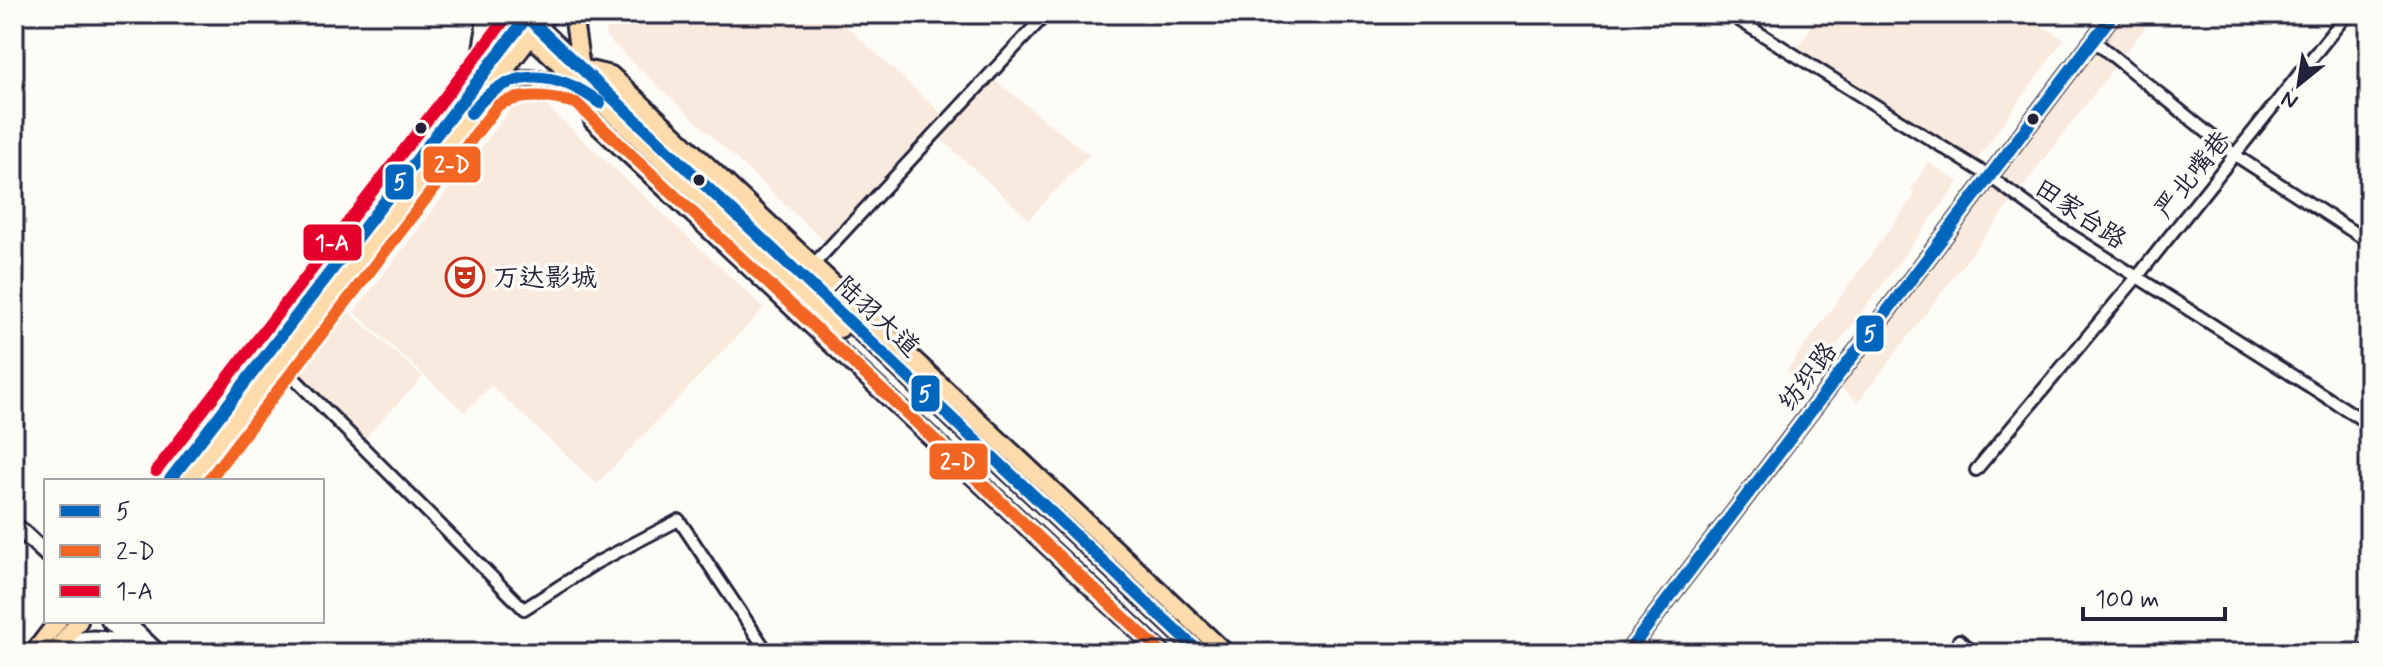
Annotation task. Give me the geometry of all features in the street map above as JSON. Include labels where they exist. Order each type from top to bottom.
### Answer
[{"type":"main road","points":[[573,14],[573,34],[581,68],[611,75],[1226,653]]},
{"type":"main road","name":"陆羽大道","points":[[531,21],[1200,653]]},
{"type":"main road","name":"陆羽大道","points":[[531,21],[584,88],[1185,653]]},
{"type":"main road","points":[[190,479],[280,364],[531,21]]},
{"type":"main road","points":[[171,479],[481,87],[529,78],[584,88],[593,121],[1162,653]]},
{"type":"main road","points":[[33,653],[76,623]]},
{"type":"street","name":"陆羽大道","points":[[507,14],[531,21]]},
{"type":"street","points":[[813,265],[1046,14]]},
{"type":"street","name":"田家台路","points":[[1729,14],[1989,176],[2063,230],[2369,424]]},
{"type":"street","name":"纺织路","points":[[1627,653],[2113,14]]},
{"type":"street","name":"严北嘴巷","points":[[1976,470],[2137,277],[2347,14]]},
{"type":"street","points":[[480,18],[481,87]]},
{"type":"street","points":[[2093,40],[2235,155],[2369,242]]},
{"type":"street","points":[[280,364],[524,609],[596,563],[679,520],[768,653]]},
{"type":"street","points":[[14,524],[40,545]]},
{"type":"street","points":[[112,623],[149,651]]},
{"type":"street","points":[[127,623],[149,651]]},
{"type":"street","points":[[134,623],[149,651]]},
{"type":"street","points":[[52,639],[108,639],[149,651]]},
{"type":"street","points":[[1959,640],[1974,653]]},
{"type":"street","points":[[2358,653],[2369,648]]},
{"type":"shaded area","points":[[604,14],[833,14],[943,115],[826,243],[606,37]]},
{"type":"shaded area","points":[[1819,14],[2022,14],[2064,39],[1976,161],[1797,49]]},
{"type":"shaded area","points":[[2119,14],[2155,14],[1858,402],[1837,385]]},
{"type":"shaded area","points":[[993,79],[1089,155],[1029,219],[939,137]]},
{"type":"shaded area","points":[[541,101],[764,308],[597,484],[491,385],[465,412],[354,312],[516,102]]},
{"type":"shaded area","points":[[1928,162],[1959,182],[1808,384],[1787,370],[1916,193],[1911,190]]},
{"type":"shaded area","points":[[349,312],[423,377],[362,441],[298,377]]},
{"type":"transit line","name":"1-A","points":[[156,471],[509,14]]},
{"type":"transit line","name":"5","points":[[1627,653],[2113,14]]},
{"type":"transit line","name":"5","points":[[171,479],[527,17],[1200,653]]},
{"type":"transit line","name":"5","points":[[471,113],[500,87],[516,80],[532,78],[566,84],[600,103]]},
{"type":"transit line","name":"2-D","points":[[210,479],[498,105],[517,98],[537,96],[556,99],[576,103],[1162,653]]},
{"type":"place","name":"万达影城","points":[[465,277]]}]
